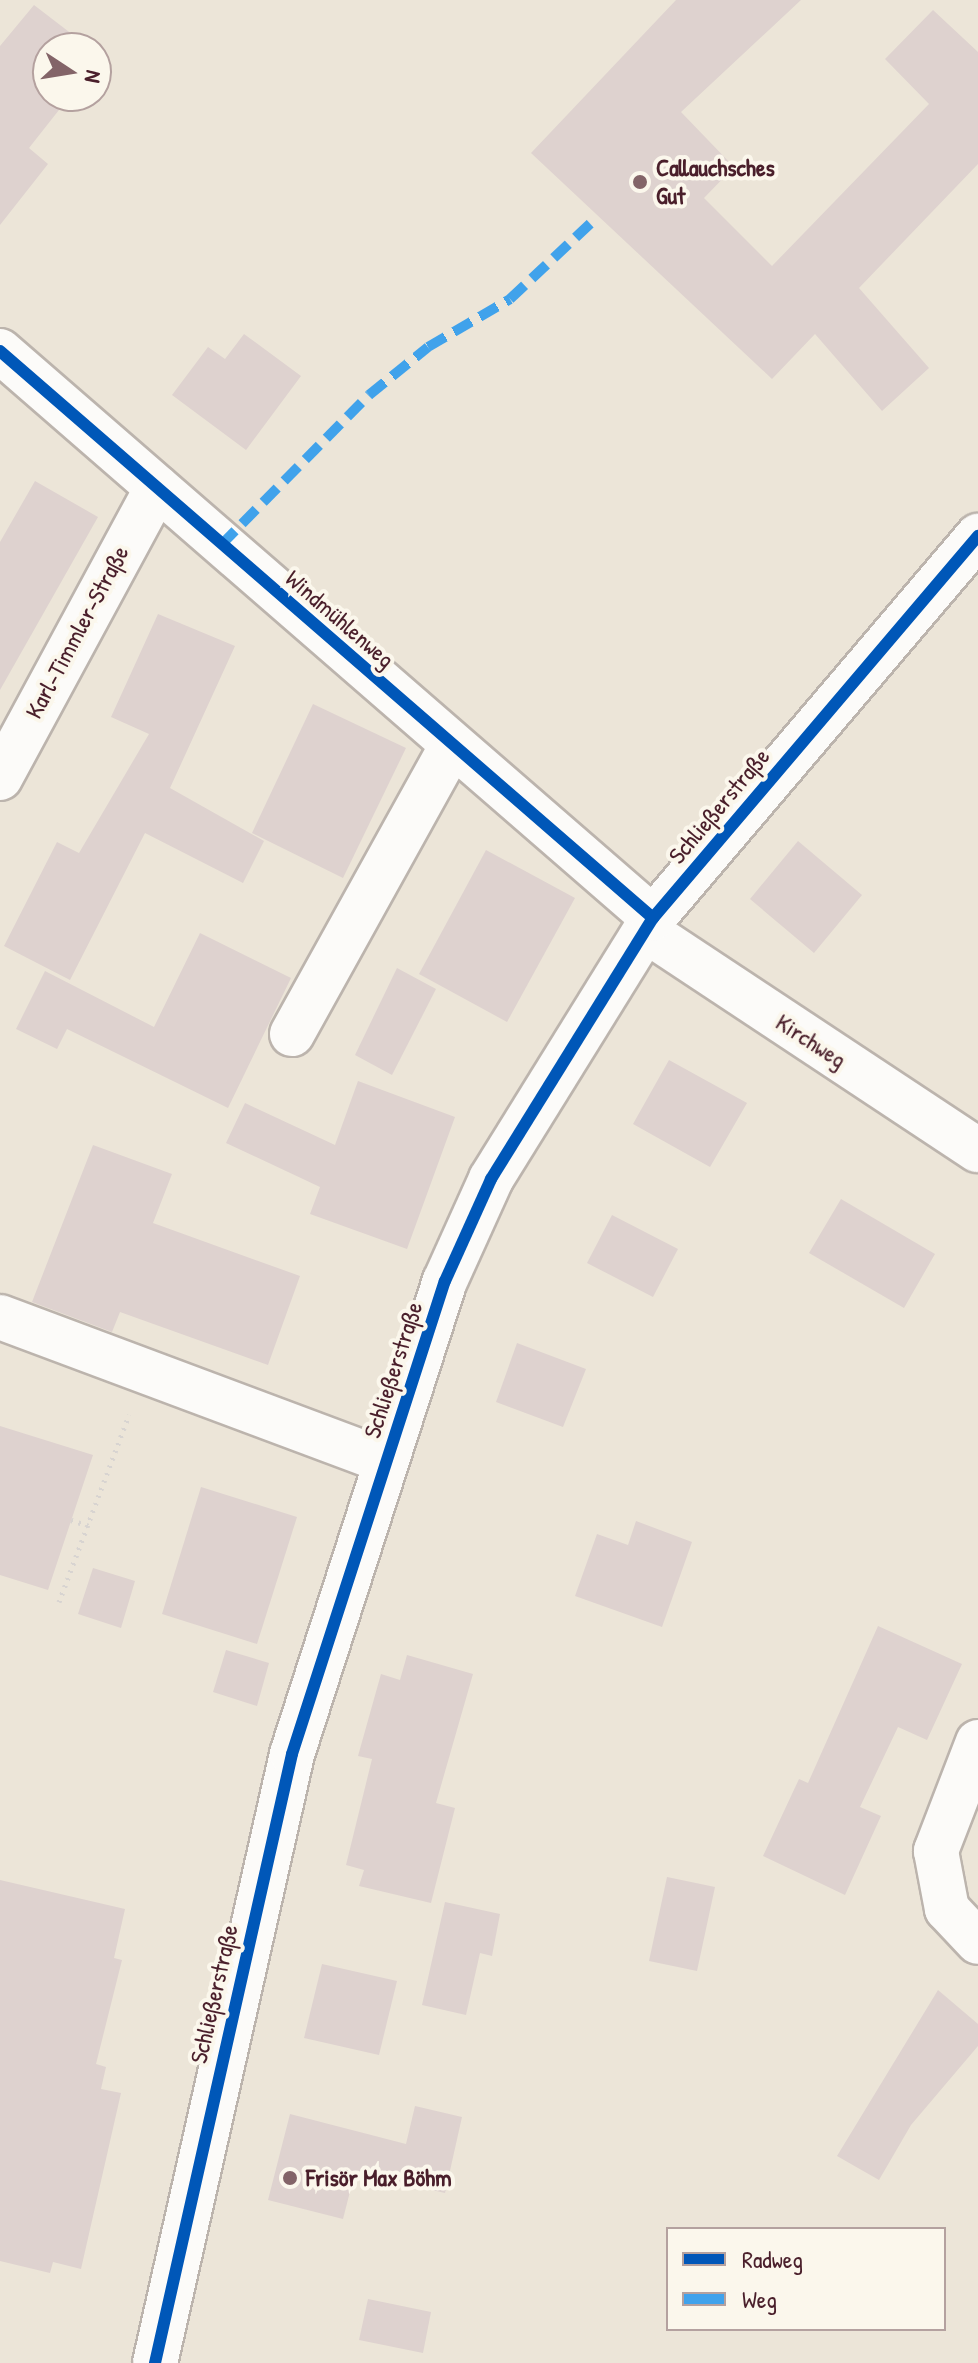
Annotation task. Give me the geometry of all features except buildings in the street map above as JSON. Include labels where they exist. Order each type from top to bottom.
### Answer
[{"type":"street","name":"Windmühlenweg","points":[[0,351],[452,745],[649,924]]},
{"type":"street","name":"Karl-Timmler-Straße","points":[[0,778],[157,488]]},
{"type":"street","name":"Schließerstraße","points":[[155,2363],[292,1754],[445,1281],[491,1179],[649,924],[978,536]]},
{"type":"street","points":[[292,1034],[452,745]]},
{"type":"street","name":"Kirchweg","points":[[649,924],[978,1150]]},
{"type":"street","name":"Schließerstraße","points":[[0,1317],[386,1461]]},
{"type":"street","points":[[978,1742],[936,1851],[947,1909],[978,1942]]},
{"type":"path","points":[[59,1602],[92,1527],[144,1370]]},
{"type":"path","points":[[71,1520],[92,1527]]},
{"type":"marked path","points":[[221,545],[369,395],[428,347],[510,299],[591,223]]},
{"type":"cycle path","points":[[0,351],[653,918]]},
{"type":"cycle path","points":[[155,2363],[292,1754],[445,1281],[491,1179],[653,918],[978,536]]},
{"type":"place","name":"Callauchsches Gut","points":[[640,182]]},
{"type":"place","name":"Frisör Max Böhm","points":[[290,2178]]}]
